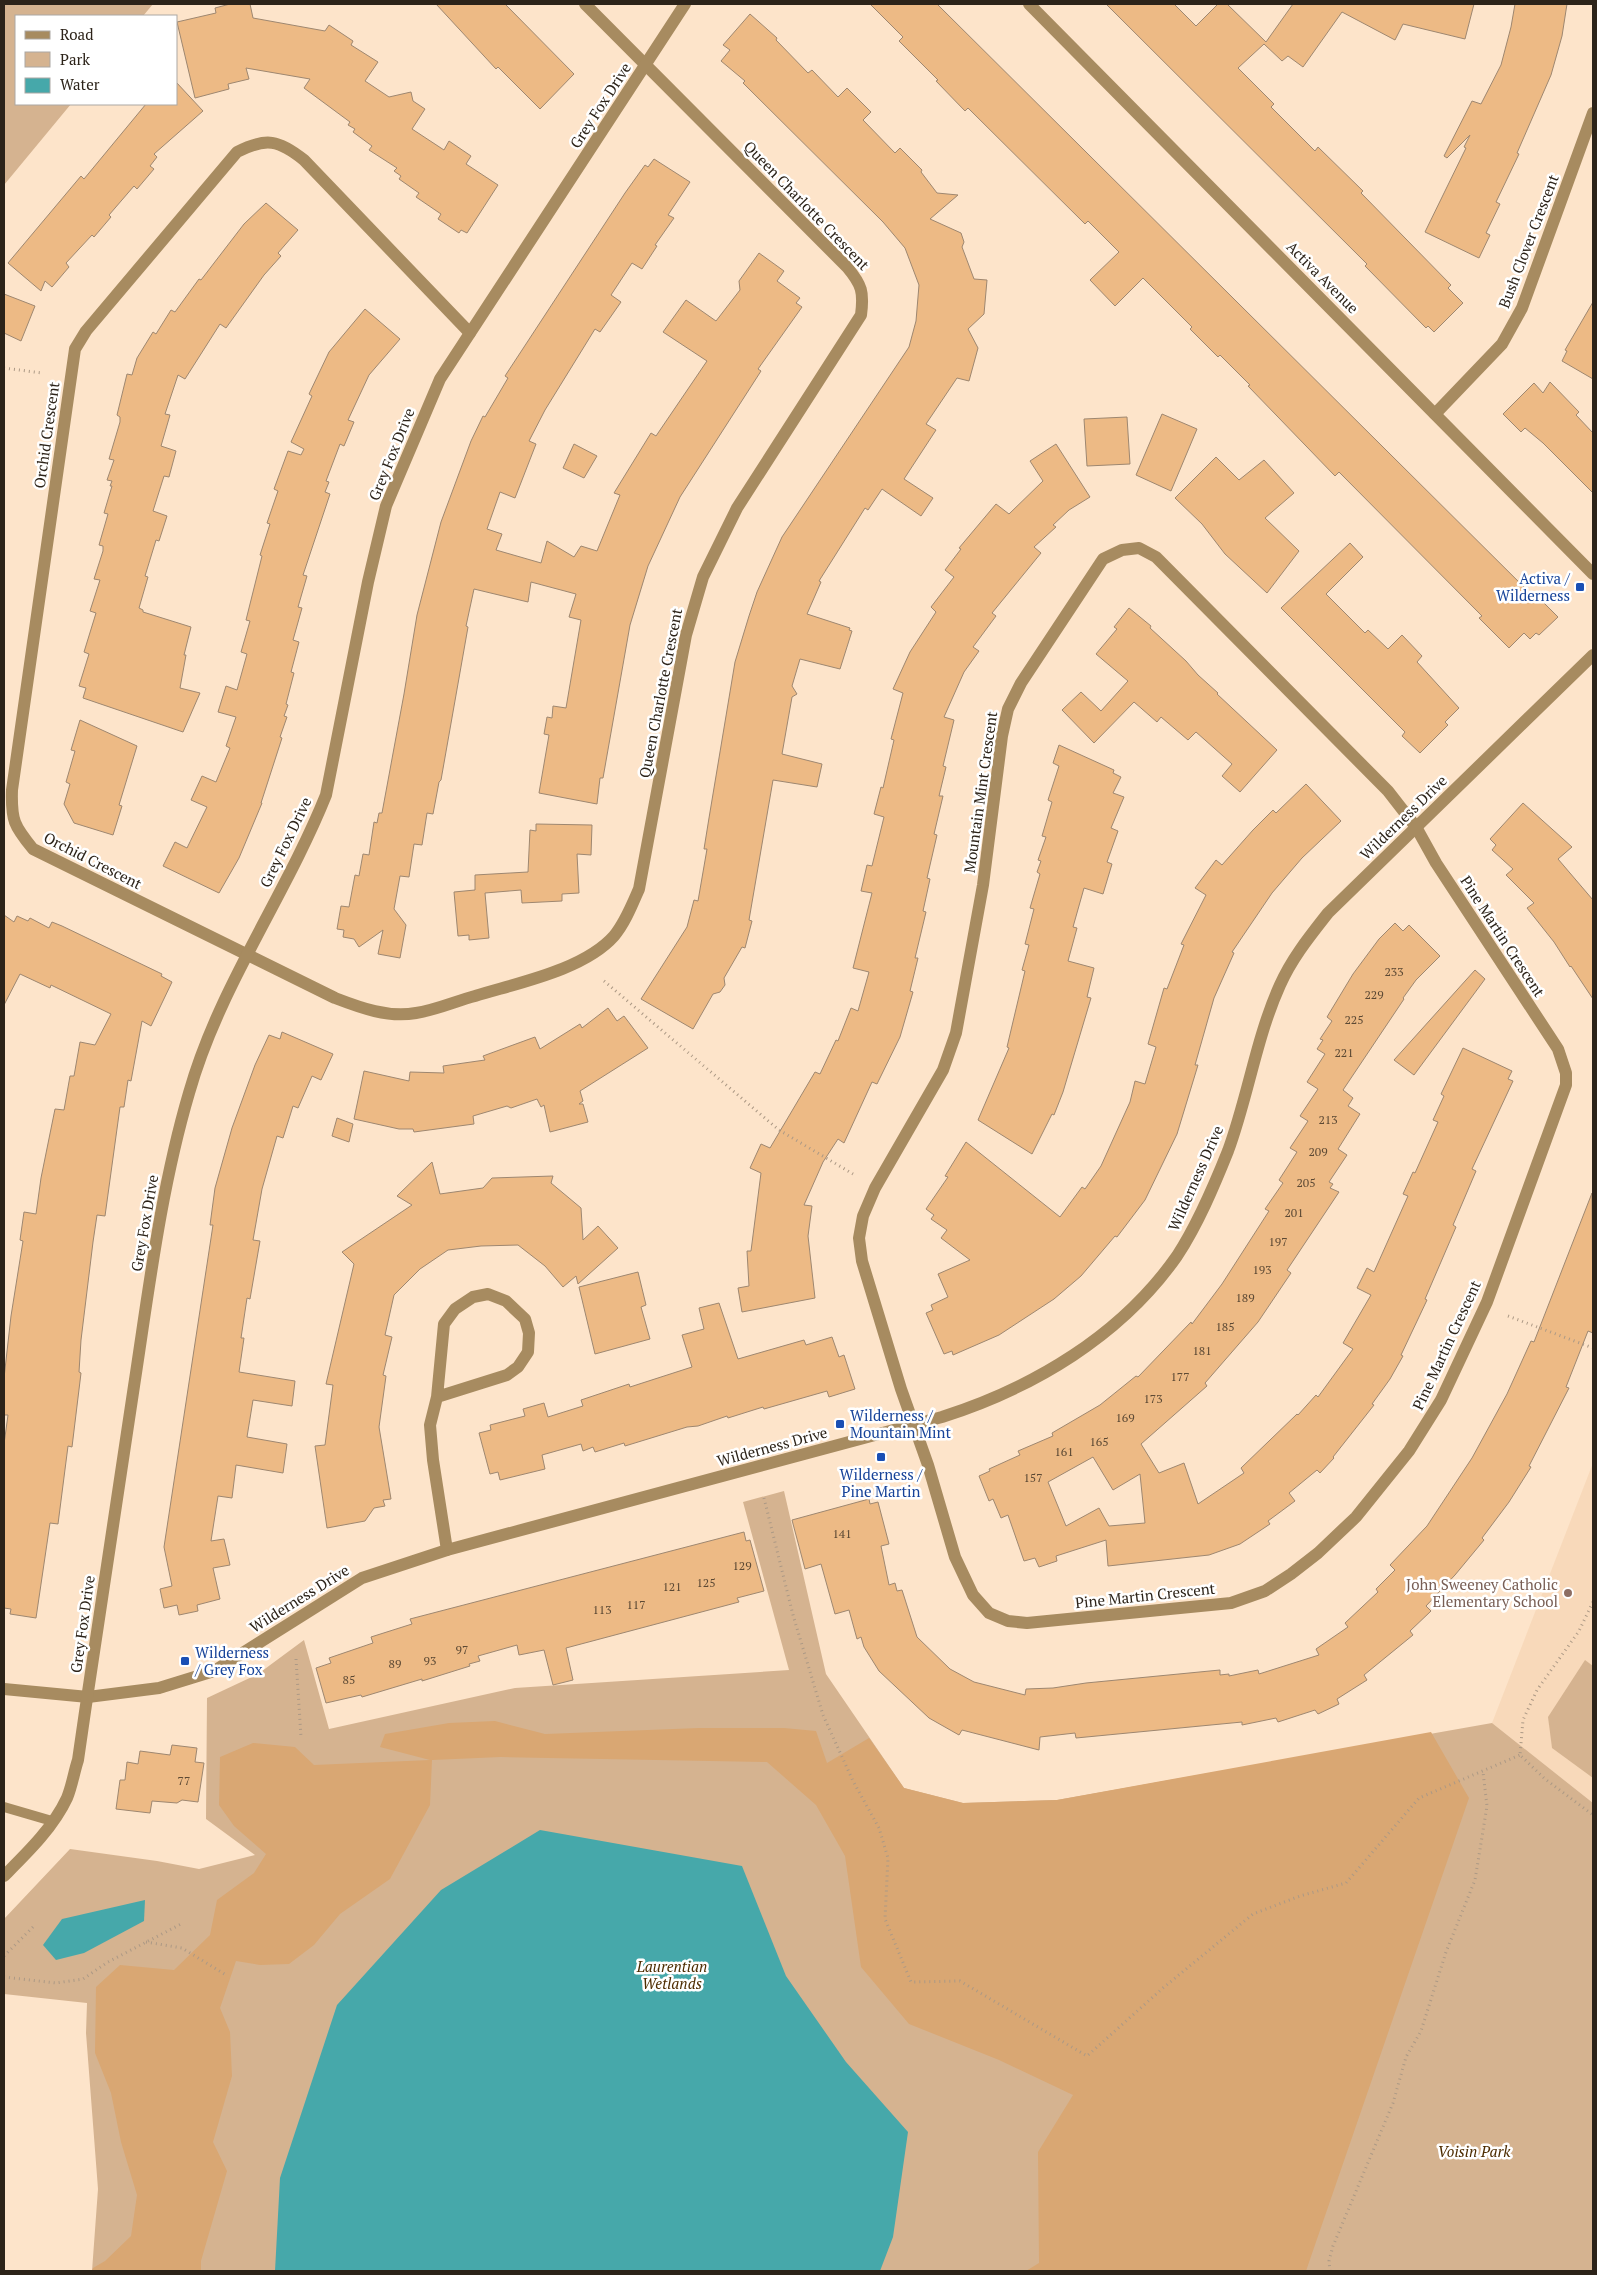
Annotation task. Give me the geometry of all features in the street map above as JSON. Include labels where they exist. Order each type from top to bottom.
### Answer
[{"type":"street","name":"Queen Charlotte Crescent","points":[[246,955],[335,998],[363,1009],[387,1014],[416,1013],[558,971],[586,958],[614,937],[639,889],[686,635],[703,578],[737,508],[861,316],[864,297],[859,282],[848,267],[584,4]]},
{"type":"street","name":"Grey Fox Drive","points":[[4,1876],[42,1836],[52,1821],[66,1798],[78,1760],[160,1214],[189,1092],[215,1019],[312,829],[326,795],[368,582],[386,506],[440,379],[685,4]]},
{"type":"street","name":"Activa Avenue","points":[[1029,4],[1593,574]]},
{"type":"street","name":"Bush Clover Crescent","points":[[1435,414],[1502,344],[1522,308],[1593,113]]},
{"type":"street","name":"Orchid Crescent","points":[[246,955],[34,849],[19,832],[11,813],[12,790],[76,349],[86,331],[237,152],[254,144],[272,141],[288,147],[304,160],[470,333]]},
{"type":"street","name":"Mountain Mint Crescent","points":[[916,1425],[901,1389],[862,1261],[859,1238],[863,1216],[875,1188],[943,1070],[956,1033],[983,885],[1002,736],[1008,709],[1021,683],[1103,559],[1122,550],[1139,548],[1156,558],[1388,791],[1416,827]]},
{"type":"street","name":"Wilderness Drive","points":[[4,1689],[88,1697],[159,1688],[214,1671],[362,1578],[447,1550],[916,1425],[969,1409],[1030,1382],[1078,1354],[1138,1303],[1177,1256],[1197,1221],[1228,1150],[1267,1021],[1280,986],[1293,959],[1328,913],[1593,655]]},
{"type":"street","name":"Pine Martin Crescent","points":[[916,1425],[955,1557],[962,1572],[973,1595],[989,1613],[1008,1621],[1027,1624],[1231,1603],[1265,1591],[1291,1574],[1356,1517],[1409,1450],[1441,1400],[1486,1302],[1566,1085],[1566,1073],[1558,1049],[1436,863],[1416,827]]},
{"type":"street","points":[[437,1397],[507,1375],[518,1367],[528,1352],[530,1333],[525,1320],[506,1301],[488,1294],[473,1297],[455,1309],[444,1324],[437,1397],[430,1425],[433,1460],[447,1550]]},
{"type":"lane","points":[[4,1808],[52,1821]]},
{"type":"path","points":[[4,368],[42,373]]},
{"type":"path","points":[[604,981],[779,1130],[853,1174]]},
{"type":"path","points":[[1508,1316],[1593,1348]]},
{"type":"path","points":[[764,1498],[793,1615],[823,1716],[853,1781],[879,1828],[888,1858],[885,1919],[911,1982],[960,1981],[1088,2056],[1164,1988],[1253,1914],[1300,1896],[1346,1883],[1418,1798],[1520,1755]]},
{"type":"path","points":[[1520,1755],[1523,1720],[1537,1690],[1579,1631],[1593,1602]]},
{"type":"path","points":[[296,1659],[300,1737]]},
{"type":"path","points":[[1520,1755],[1545,1779],[1593,1815]]},
{"type":"path","points":[[1330,2271],[1329,2261],[1333,2246],[1393,2103],[1406,2057],[1420,2030],[1446,1952],[1475,1880],[1487,1806],[1483,1772]]},
{"type":"path","points":[[4,1977],[56,1983],[83,1979],[108,1962],[180,1924]]},
{"type":"path","points":[[4,1956],[34,1926]]},
{"type":"path","points":[[146,1942],[182,1948],[226,1974]]},
{"type":"shaded area","name":"John Sweeney Catholic Elementary School","points":[[1593,1463],[1593,1803],[1492,1723]]},
{"type":"shaded area","points":[[495,1721],[545,1734],[699,1728],[784,1728],[816,1731],[827,1763],[869,1738],[904,1788],[963,1803],[1057,1800],[1431,1732],[1469,1798],[1306,2271],[1026,2271],[1039,2263],[1038,2152],[1073,2095],[999,2060],[909,2024],[861,1967],[845,1856],[816,1805],[767,1762],[501,1757],[432,1760],[430,1805],[390,1879],[340,1914],[314,1945],[289,1964],[260,1965],[236,1961],[220,2008],[230,2032],[232,2076],[213,2142],[227,2171],[201,2261],[201,2271],[92,2271],[93,2268],[105,2261],[131,2236],[137,2195],[121,2142],[111,2093],[95,2053],[96,1987],[120,1965],[174,1970],[210,1935],[217,1900],[254,1873],[266,1854],[234,1826],[219,1805],[220,1757],[253,1743],[295,1747],[314,1765],[430,1760],[380,1747],[385,1734],[449,1723]]},
{"type":"green space","points":[[4,4],[153,4],[144,15],[15,15],[15,105],[70,105],[4,185]]},
{"type":"green space","name":"Laurentian Wetlands","points":[[784,1491],[826,1674],[904,1788],[963,1803],[1057,1800],[1492,1723],[1593,1803],[1593,2271],[92,2271],[98,2189],[86,2033],[87,2003],[4,1994],[4,1919],[70,1849],[199,1869],[255,1855],[206,1819],[207,1698],[258,1674],[304,1640],[329,1729],[515,1688],[789,1670],[743,1502]]},
{"type":"green space","points":[[1585,1660],[1593,1666],[1593,1778],[1552,1748],[1548,1717]]},
{"type":"water","points":[[540,1830],[742,1866],[786,1976],[846,2062],[908,2132],[893,2237],[880,2271],[275,2271],[280,2178],[337,2005],[441,1890]]},
{"type":"water","points":[[145,1900],[144,1921],[84,1953],[56,1960],[43,1945],[62,1919]]},
{"type":"building","points":[[230,4],[250,4],[253,18],[325,31],[329,25],[353,41],[351,45],[378,62],[365,81],[389,97],[411,92],[413,101],[425,109],[412,129],[444,150],[449,141],[471,156],[466,164],[498,185],[467,233],[461,230],[459,233],[438,219],[441,214],[416,197],[419,193],[399,179],[401,176],[394,171],[397,168],[369,150],[372,146],[353,132],[355,129],[348,125],[350,122],[304,88],[310,79],[246,68],[249,79],[228,84],[229,89],[195,98],[178,22],[216,13],[215,8]]},
{"type":"building","points":[[436,4],[505,4],[574,74],[540,109],[498,67],[496,69]]},
{"type":"building","points":[[870,4],[937,4],[1536,599],[1538,597],[1558,617],[1539,635],[1536,633],[1530,639],[1524,633],[1509,648],[1479,618],[1482,616],[1339,472],[1335,476],[1248,386],[1250,385],[1190,329],[1192,327],[1143,278],[1115,306],[1090,280],[1119,252],[1088,221],[1085,224],[968,108],[965,111],[936,81],[938,80],[899,41],[903,37]]},
{"type":"building","points":[[1106,4],[1174,4],[1196,26],[1218,4],[1227,4],[1266,42],[1293,4],[1474,4],[1465,39],[1403,24],[1395,40],[1342,12],[1303,67],[1288,56],[1282,61],[1264,44],[1238,68],[1274,104],[1271,107],[1315,151],[1318,147],[1363,191],[1361,193],[1451,285],[1448,288],[1463,303],[1434,332],[1428,326],[1426,328],[1365,266],[1367,264]]},
{"type":"building","points":[[1515,4],[1567,4],[1562,36],[1551,75],[1517,153],[1519,154],[1496,202],[1500,204],[1486,233],[1490,235],[1479,258],[1425,232],[1466,148],[1464,147],[1470,135],[1447,158],[1444,156],[1472,101],[1481,104],[1501,65]]},
{"type":"building","points":[[750,14],[777,38],[776,40],[808,73],[812,70],[838,97],[847,88],[871,112],[863,120],[895,153],[900,148],[922,170],[921,172],[937,193],[958,195],[930,219],[961,233],[964,242],[962,247],[974,279],[987,280],[984,314],[968,329],[978,348],[969,381],[957,378],[926,424],[936,430],[904,479],[933,498],[921,516],[882,489],[868,510],[865,508],[819,581],[821,582],[807,614],[850,628],[849,630],[852,631],[840,669],[800,659],[792,686],[797,694],[792,697],[782,754],[822,764],[817,787],[773,780],[749,920],[752,921],[745,948],[742,947],[724,978],[725,985],[720,992],[713,994],[693,1029],[641,999],[687,927],[694,900],[698,901],[707,849],[704,849],[735,662],[757,592],[782,537],[909,347],[916,321],[919,285],[905,248],[883,222],[743,83],[745,81],[721,61],[730,50],[723,45]]},
{"type":"building","points":[[178,84],[203,111],[154,154],[157,157],[150,166],[154,169],[137,189],[134,186],[109,215],[111,217],[94,237],[92,235],[66,263],[69,267],[52,287],[45,281],[41,291],[8,263],[81,176],[84,179],[145,105],[178,105]]},
{"type":"building","points":[[654,159],[690,182],[668,215],[674,218],[655,245],[657,246],[642,269],[632,263],[611,295],[621,302],[600,332],[595,329],[545,410],[529,441],[536,444],[515,498],[500,492],[487,529],[502,534],[496,550],[541,563],[547,541],[574,557],[581,546],[597,551],[620,495],[614,493],[651,433],[656,436],[707,361],[663,332],[686,300],[716,321],[740,290],[739,281],[759,253],[784,271],[777,281],[800,298],[796,303],[802,307],[758,369],[761,371],[680,497],[648,566],[630,625],[603,778],[600,778],[597,804],[539,793],[549,735],[544,734],[547,717],[552,718],[553,706],[566,708],[581,620],[569,617],[576,594],[531,582],[528,602],[474,589],[466,626],[468,627],[441,780],[433,814],[427,813],[422,845],[414,844],[409,877],[400,876],[394,909],[406,925],[400,958],[378,954],[383,930],[359,947],[354,939],[343,937],[344,930],[337,929],[341,906],[349,907],[355,875],[359,876],[363,854],[369,855],[374,822],[377,823],[379,813],[382,813],[417,615],[441,522],[471,441],[483,416],[485,417],[508,378],[505,376],[625,193],[645,165],[648,167]]},
{"type":"building","points":[[266,203],[298,230],[278,253],[281,256],[264,275],[226,328],[220,324],[185,379],[178,375],[165,414],[170,415],[161,446],[176,451],[169,477],[164,476],[153,511],[167,516],[159,541],[156,540],[145,576],[148,577],[139,608],[143,612],[191,627],[184,655],[186,655],[180,688],[200,693],[183,732],[83,698],[86,688],[79,686],[89,654],[84,652],[96,613],[90,611],[100,580],[94,579],[103,551],[103,546],[99,545],[108,514],[104,513],[112,486],[110,486],[112,481],[107,480],[114,460],[109,459],[120,422],[120,417],[117,415],[127,374],[132,375],[137,358],[153,332],[156,334],[171,310],[175,312],[244,224]]},
{"type":"building","points":[[4,294],[35,306],[21,341],[4,333]]},
{"type":"building","points":[[1593,302],[1593,379],[1562,361],[1567,351],[1565,350]]},
{"type":"building","points":[[365,309],[400,339],[369,375],[348,420],[354,422],[344,446],[340,444],[326,481],[329,482],[325,492],[330,494],[303,575],[307,576],[298,607],[302,608],[293,640],[299,642],[291,672],[294,673],[286,704],[288,705],[284,716],[287,717],[280,737],[282,738],[262,803],[239,858],[219,893],[163,866],[175,842],[187,848],[207,807],[191,800],[202,776],[216,782],[230,748],[226,746],[236,717],[218,712],[226,686],[237,690],[247,654],[241,652],[250,621],[246,620],[262,556],[260,555],[270,524],[267,523],[278,491],[274,489],[288,451],[301,455],[304,449],[291,442],[312,396],[309,394],[329,352]]},
{"type":"building","points":[[1550,382],[1579,412],[1576,415],[1593,433],[1593,493],[1543,443],[1525,428],[1521,432],[1503,414],[1534,383],[1543,393]]},
{"type":"building","points":[[1162,414],[1197,429],[1171,491],[1136,475]]},
{"type":"building","points":[[1127,417],[1130,464],[1087,466],[1084,419]]},
{"type":"building","points":[[574,444],[597,456],[584,478],[563,468]]},
{"type":"building","points":[[1056,444],[1090,497],[1069,510],[1053,525],[1056,527],[1034,547],[1041,553],[992,613],[996,616],[973,647],[979,651],[964,672],[944,717],[954,720],[943,766],[946,767],[939,796],[943,796],[934,834],[937,835],[927,878],[930,879],[923,911],[926,912],[915,958],[918,958],[910,991],[913,992],[900,1037],[877,1084],[872,1082],[844,1143],[838,1139],[823,1162],[804,1205],[812,1206],[808,1236],[815,1298],[742,1312],[738,1288],[749,1286],[747,1251],[751,1251],[761,1173],[750,1168],[761,1144],[770,1148],[815,1072],[820,1074],[836,1040],[838,1041],[851,1008],[858,1011],[869,972],[853,968],[872,893],[861,891],[867,865],[872,866],[884,817],[874,814],[881,787],[883,788],[894,740],[891,739],[903,693],[893,689],[910,652],[936,612],[931,607],[954,577],[945,570],[961,549],[959,548],[996,504],[1009,514],[1043,481],[1030,461]]},
{"type":"building","points":[[1216,457],[1239,480],[1264,460],[1294,493],[1265,518],[1299,551],[1267,593],[1225,554],[1202,524],[1175,498]]},
{"type":"building","points":[[1350,543],[1363,557],[1326,594],[1365,633],[1368,630],[1388,649],[1402,635],[1422,656],[1417,662],[1459,708],[1445,722],[1448,725],[1420,753],[1402,736],[1405,732],[1281,608]]},
{"type":"building","points":[[1129,608],[1151,626],[1150,628],[1186,661],[1217,694],[1277,750],[1240,792],[1222,776],[1232,764],[1196,732],[1188,740],[1161,717],[1157,722],[1134,702],[1094,743],[1062,710],[1081,692],[1101,711],[1128,681],[1096,654],[1117,629],[1114,627]]},
{"type":"building","points":[[80,720],[137,746],[119,805],[122,806],[113,835],[74,823],[64,804],[70,784],[66,782],[75,751],[71,750]]},
{"type":"building","points":[[1059,745],[1114,770],[1113,773],[1121,777],[1113,793],[1124,797],[1111,828],[1118,831],[1107,862],[1112,864],[1103,894],[1084,888],[1073,927],[1077,928],[1068,961],[1094,968],[1087,997],[1091,998],[1063,1092],[1054,1115],[1052,1114],[1032,1154],[978,1120],[1009,1048],[1007,1047],[1025,971],[1022,970],[1029,945],[1025,944],[1034,909],[1030,908],[1040,874],[1037,872],[1041,861],[1038,860],[1046,837],[1042,836],[1052,802],[1048,800],[1059,766],[1053,763]]},
{"type":"building","points":[[1306,784],[1341,821],[1302,858],[1272,893],[1232,952],[1234,953],[1214,998],[1195,1065],[1198,1065],[1177,1134],[1145,1200],[1117,1237],[1115,1236],[1081,1276],[1054,1299],[999,1335],[953,1355],[952,1351],[944,1354],[926,1313],[933,1310],[931,1305],[948,1297],[938,1274],[970,1260],[941,1238],[947,1230],[931,1219],[934,1215],[926,1209],[948,1177],[945,1176],[966,1142],[1060,1217],[1082,1187],[1085,1189],[1101,1166],[1130,1102],[1135,1081],[1145,1084],[1156,1047],[1148,1044],[1164,988],[1167,989],[1184,945],[1181,944],[1206,895],[1195,888],[1216,860],[1222,865],[1273,810],[1276,813]]},
{"type":"building","points":[[1523,803],[1572,847],[1558,859],[1593,900],[1593,999],[1554,942],[1527,908],[1534,903],[1506,875],[1513,869],[1492,850],[1496,845],[1490,839]]},
{"type":"building","points":[[536,824],[592,825],[591,855],[577,854],[579,893],[562,894],[562,901],[522,903],[521,890],[485,893],[489,938],[469,940],[469,935],[458,936],[454,892],[475,890],[475,875],[528,872],[530,830],[536,831]]},
{"type":"building","points":[[4,915],[14,922],[17,916],[28,921],[30,918],[49,928],[52,922],[162,974],[161,976],[172,982],[151,1026],[142,1021],[131,1081],[128,1080],[124,1107],[120,1107],[105,1216],[97,1215],[93,1242],[81,1340],[79,1372],[81,1373],[72,1447],[68,1446],[58,1524],[50,1523],[36,1618],[10,1614],[11,1609],[4,1608],[4,1444],[8,1415],[4,1415],[4,1378],[11,1316],[23,1241],[20,1240],[24,1212],[36,1214],[55,1109],[64,1110],[70,1076],[74,1076],[80,1042],[95,1045],[111,1014],[51,985],[50,988],[20,974],[4,1005]]},
{"type":"building","points":[[1395,923],[1403,931],[1409,925],[1440,956],[1416,980],[1343,1090],[1353,1098],[1348,1106],[1360,1114],[1338,1149],[1347,1155],[1329,1182],[1333,1184],[1330,1188],[1339,1192],[1287,1270],[1291,1273],[1258,1322],[1205,1383],[1207,1386],[1141,1444],[1159,1473],[1184,1463],[1198,1504],[1244,1473],[1241,1468],[1298,1415],[1316,1395],[1318,1397],[1353,1349],[1343,1343],[1371,1295],[1357,1288],[1367,1268],[1374,1272],[1408,1196],[1403,1194],[1413,1172],[1415,1173],[1438,1122],[1433,1120],[1444,1096],[1441,1094],[1463,1048],[1512,1071],[1508,1079],[1513,1081],[1472,1169],[1476,1171],[1453,1225],[1456,1227],[1425,1299],[1427,1300],[1401,1355],[1403,1356],[1390,1379],[1372,1404],[1374,1405],[1334,1458],[1320,1473],[1317,1470],[1289,1493],[1295,1501],[1268,1521],[1270,1524],[1240,1544],[1209,1555],[1108,1566],[1106,1540],[1056,1556],[1057,1561],[1039,1567],[1035,1558],[1024,1561],[1008,1515],[1001,1518],[993,1499],[989,1501],[979,1476],[990,1471],[989,1469],[1020,1455],[1018,1451],[1053,1436],[1052,1433],[1100,1405],[1136,1376],[1138,1377],[1191,1322],[1192,1324],[1222,1284],[1269,1211],[1265,1209],[1283,1183],[1279,1180],[1297,1152],[1290,1148],[1308,1121],[1300,1116],[1318,1089],[1307,1082],[1325,1054],[1317,1049],[1323,1040],[1320,1039],[1332,1021],[1327,1017],[1353,974],[1379,939]],"holes":[[[1093,1457],[1113,1490],[1140,1474],[1145,1523],[1109,1526],[1099,1508],[1066,1526],[1048,1482]]]},
{"type":"building","points":[[1475,970],[1485,979],[1414,1075],[1394,1060]]},
{"type":"building","points":[[608,1008],[617,1021],[624,1016],[648,1048],[580,1091],[583,1101],[579,1104],[583,1104],[588,1122],[550,1132],[544,1105],[541,1107],[537,1099],[511,1108],[507,1106],[473,1116],[474,1124],[414,1132],[413,1129],[399,1129],[354,1119],[364,1071],[409,1081],[410,1072],[444,1073],[443,1066],[485,1060],[483,1056],[535,1037],[540,1049],[580,1024],[582,1028]]},
{"type":"building","points":[[282,1032],[333,1054],[321,1080],[312,1076],[298,1108],[293,1106],[283,1138],[277,1136],[262,1189],[253,1240],[260,1241],[250,1299],[247,1298],[241,1338],[244,1338],[239,1372],[295,1381],[292,1406],[253,1400],[247,1437],[287,1444],[283,1473],[236,1465],[232,1498],[218,1496],[211,1541],[224,1539],[230,1565],[213,1568],[220,1599],[197,1605],[198,1611],[179,1615],[177,1605],[164,1608],[160,1589],[172,1586],[164,1547],[213,1225],[210,1225],[215,1188],[232,1128],[255,1065],[269,1035],[280,1039]]},
{"type":"building","points":[[337,1118],[353,1124],[349,1142],[332,1136]]},
{"type":"building","points":[[432,1162],[440,1194],[483,1188],[492,1178],[553,1176],[551,1183],[581,1208],[583,1240],[598,1226],[618,1248],[578,1284],[576,1276],[563,1287],[545,1266],[518,1245],[481,1246],[448,1250],[420,1269],[394,1295],[385,1335],[392,1337],[383,1375],[386,1376],[379,1427],[391,1499],[383,1500],[385,1506],[374,1508],[365,1521],[327,1528],[315,1446],[325,1445],[333,1385],[326,1384],[354,1264],[342,1252],[412,1205],[397,1196]]},
{"type":"building","points":[[1592,1193],[1593,1333],[1588,1331],[1566,1387],[1569,1388],[1529,1466],[1531,1467],[1509,1502],[1482,1538],[1484,1540],[1426,1606],[1431,1611],[1410,1631],[1413,1635],[1364,1675],[1367,1680],[1337,1699],[1339,1704],[1318,1714],[1315,1710],[1278,1722],[1276,1718],[1242,1725],[1242,1722],[1076,1738],[1075,1733],[1040,1737],[1039,1750],[962,1730],[959,1735],[929,1718],[879,1671],[864,1647],[861,1637],[857,1639],[849,1610],[835,1614],[821,1564],[805,1569],[792,1520],[869,1499],[870,1504],[878,1502],[889,1544],[881,1546],[889,1585],[895,1583],[897,1591],[902,1590],[917,1637],[950,1669],[974,1682],[1025,1695],[1026,1689],[1053,1688],[1220,1670],[1220,1675],[1229,1674],[1229,1676],[1258,1670],[1259,1674],[1319,1655],[1316,1649],[1348,1627],[1345,1623],[1378,1592],[1376,1589],[1395,1570],[1390,1565],[1427,1526],[1472,1458],[1507,1394],[1531,1341],[1534,1342]]},
{"type":"building","points":[[638,1272],[646,1305],[641,1307],[650,1339],[595,1354],[579,1287]]},
{"type":"building","points":[[719,1303],[738,1359],[804,1340],[806,1345],[832,1337],[839,1357],[844,1355],[855,1389],[829,1397],[827,1391],[728,1418],[727,1416],[625,1446],[624,1443],[595,1452],[593,1447],[583,1451],[581,1444],[542,1455],[545,1469],[500,1480],[498,1472],[490,1474],[479,1433],[491,1430],[490,1425],[525,1416],[523,1409],[544,1403],[548,1417],[583,1406],[581,1400],[629,1384],[630,1387],[692,1367],[682,1335],[704,1329],[699,1308]]},
{"type":"building","points":[[744,1532],[746,1541],[750,1540],[764,1591],[737,1598],[739,1602],[566,1648],[573,1680],[553,1685],[544,1650],[519,1655],[517,1645],[478,1656],[480,1661],[469,1664],[470,1666],[422,1681],[422,1679],[362,1697],[361,1695],[326,1703],[316,1668],[331,1663],[329,1658],[373,1643],[371,1637],[412,1624],[410,1619]]},
{"type":"building","points":[[172,1745],[197,1748],[195,1762],[204,1763],[198,1802],[182,1800],[177,1803],[152,1801],[150,1813],[116,1809],[120,1780],[125,1780],[127,1762],[138,1764],[140,1751],[170,1755]]},
{"type":"place","name":"Activa / Wilderness","points":[[1580,587]]},
{"type":"place","name":"Wilderness / Mountain Mint","points":[[840,1424]]},
{"type":"place","name":"Wilderness / Pine Martin","points":[[881,1457]]},
{"type":"place","name":"John Sweeney Catholic Elementary School","points":[[1568,1593]]},
{"type":"place","name":"Wilderness / Grey Fox","points":[[185,1661]]},
{"type":"park label","name":"Voisin Park","points":[[1474,2151]]}]
